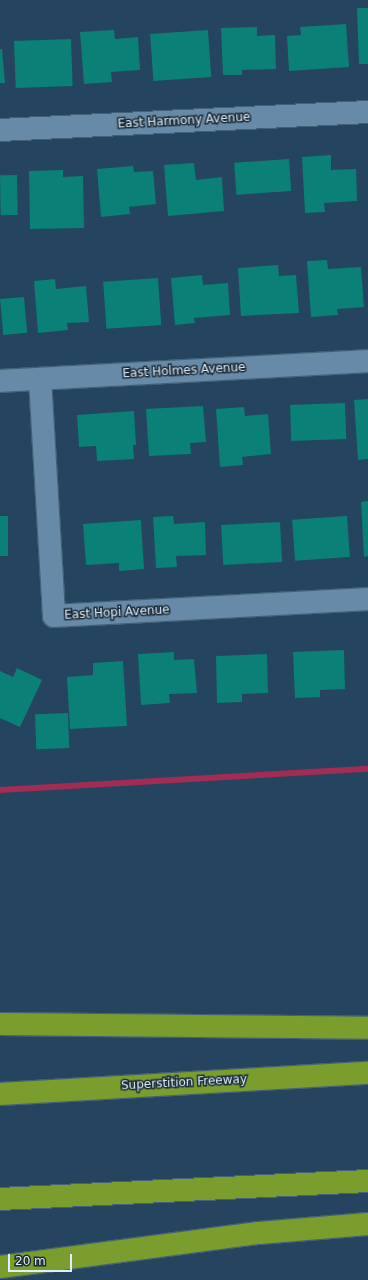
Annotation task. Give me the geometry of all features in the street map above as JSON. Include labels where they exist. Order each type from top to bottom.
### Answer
[{"type":"highway","points":[[0,1024],[368,1028]]},
{"type":"highway","name":"Superstition Freeway","points":[[0,1094],[368,1073]]},
{"type":"highway","points":[[0,1199],[368,1181]]},
{"type":"highway","points":[[0,1267],[259,1233],[368,1224]]},
{"type":"street","name":"East Harmony Avenue","points":[[0,130],[368,112]]},
{"type":"street","name":"East Holmes Avenue","points":[[0,381],[368,361]]},
{"type":"street","name":"East Hopi Avenue","points":[[40,379],[54,616],[368,599]]},
{"type":"building","points":[[357,8],[368,8],[368,64],[359,64]]},
{"type":"building","points":[[346,24],[349,67],[289,71],[287,36],[301,35],[300,27]]},
{"type":"building","points":[[257,27],[257,36],[275,35],[276,69],[242,70],[242,75],[223,75],[221,28]]},
{"type":"building","points":[[114,30],[115,39],[138,37],[140,70],[111,72],[112,82],[84,84],[80,32]]},
{"type":"building","points":[[208,30],[211,77],[153,81],[150,34]]},
{"type":"building","points":[[71,39],[73,86],[16,88],[14,41]]},
{"type":"building","points":[[0,49],[2,49],[5,83],[0,83]]},
{"type":"building","points":[[331,155],[331,170],[356,169],[357,201],[324,203],[325,212],[305,213],[302,157]]},
{"type":"building","points":[[289,159],[291,191],[236,195],[234,163]]},
{"type":"building","points":[[194,163],[196,180],[222,177],[224,211],[168,216],[164,165]]},
{"type":"building","points":[[133,166],[134,172],[153,171],[156,204],[129,207],[130,214],[101,217],[97,169]]},
{"type":"building","points":[[63,170],[63,177],[83,176],[84,228],[30,229],[29,171]]},
{"type":"building","points":[[0,175],[17,175],[18,215],[1,215]]},
{"type":"building","points":[[327,260],[328,269],[361,267],[364,307],[337,309],[338,315],[311,317],[307,261]]},
{"type":"building","points":[[278,265],[279,276],[296,275],[299,313],[241,316],[238,268]]},
{"type":"building","points":[[202,275],[203,285],[228,283],[230,315],[194,318],[195,323],[175,325],[171,278]]},
{"type":"building","points":[[158,278],[161,325],[106,329],[103,282]]},
{"type":"building","points":[[55,279],[56,289],[86,286],[89,322],[67,323],[68,330],[38,333],[34,281]]},
{"type":"building","points":[[24,297],[27,333],[3,335],[0,299]]},
{"type":"building","points":[[368,399],[368,459],[358,460],[354,400]]},
{"type":"building","points":[[345,403],[346,439],[291,441],[290,405]]},
{"type":"building","points":[[203,406],[206,442],[190,443],[191,454],[149,456],[146,409]]},
{"type":"building","points":[[244,407],[245,416],[268,414],[271,454],[242,457],[243,465],[220,467],[216,409]]},
{"type":"building","points":[[134,411],[136,445],[133,445],[134,459],[97,461],[96,446],[79,447],[77,415]]},
{"type":"building","points":[[368,501],[368,556],[364,557],[361,502]]},
{"type":"building","points":[[0,516],[8,516],[8,556],[0,556]]},
{"type":"building","points":[[173,516],[174,524],[205,522],[206,555],[176,556],[177,567],[156,568],[153,517]]},
{"type":"building","points":[[347,516],[350,557],[295,561],[292,520]]},
{"type":"building","points":[[141,520],[144,569],[119,571],[119,563],[86,565],[83,524]]},
{"type":"building","points":[[280,522],[282,562],[223,565],[221,525]]},
{"type":"building","points":[[344,650],[345,689],[320,690],[320,697],[295,698],[293,652]]},
{"type":"building","points":[[174,652],[174,660],[194,659],[197,693],[169,694],[170,703],[141,705],[138,654]]},
{"type":"building","points":[[267,654],[268,693],[242,694],[242,702],[217,703],[216,656]]},
{"type":"building","points":[[123,661],[127,726],[70,729],[67,677],[93,675],[93,663]]},
{"type":"building","points":[[17,668],[42,680],[20,727],[0,718],[0,671],[13,677]]},
{"type":"building","points":[[68,713],[69,748],[36,749],[35,714]]},
{"type":"waterway","points":[[0,790],[368,769]]}]
